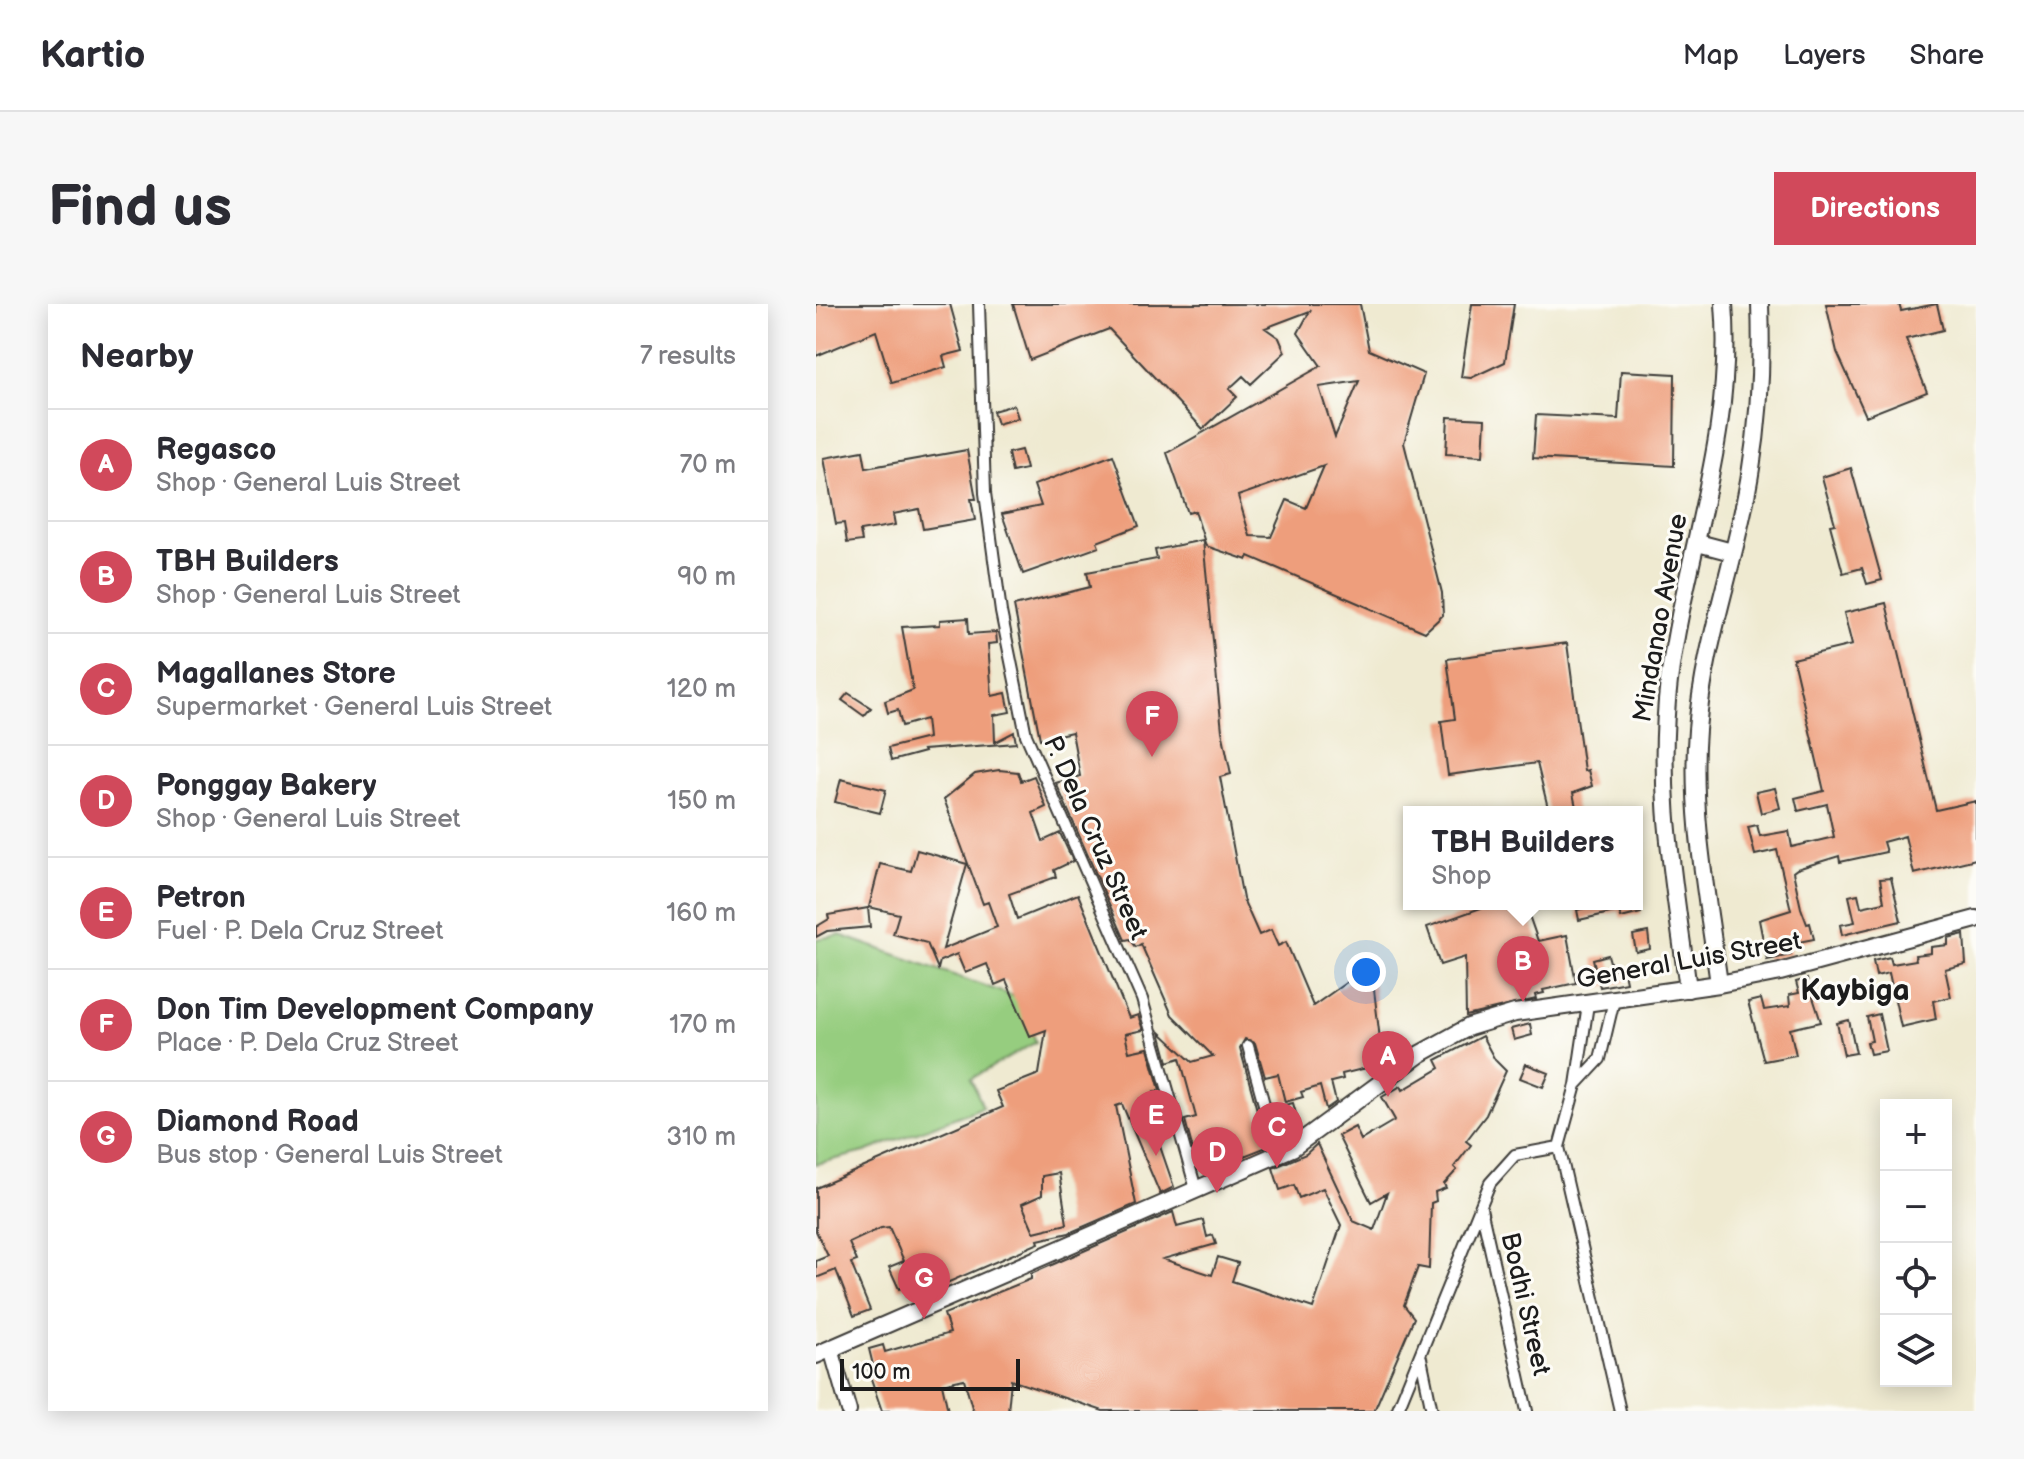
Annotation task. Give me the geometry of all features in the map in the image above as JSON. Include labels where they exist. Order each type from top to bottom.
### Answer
[{"type":"main road","name":"Mindanao Avenue","points":[[1688,989],[1663,795],[1664,731],[1670,677],[1698,543],[1722,403],[1724,304]]},
{"type":"main road","name":"Mindanao Avenue","points":[[1719,984],[1696,792],[1697,731],[1705,673],[1751,469],[1762,360],[1760,304]]},
{"type":"main road","points":[[1698,543],[1732,552]]},
{"type":"main road","name":"General Luis Street","points":[[824,1352],[1278,1155],[1312,1137],[1420,1054],[1469,1027],[1515,1013],[1719,984],[1843,957],[1976,919]]},
{"type":"main road","points":[[1685,967],[1716,963]]},
{"type":"main road","points":[[824,1352],[849,1411]]},
{"type":"street","name":"P. Dela Cruz Street","points":[[979,304],[985,493],[1001,612],[1026,735],[1142,999],[1196,1189]]},
{"type":"street","points":[[1576,1085],[1600,1059],[1614,1000]]},
{"type":"street","points":[[1588,1004],[1576,1085],[1559,1147],[1620,1411]]},
{"type":"street","points":[[1248,1046],[1278,1155]]},
{"type":"street","points":[[1397,1411],[1490,1183],[1505,1162],[1529,1151],[1559,1147]]},
{"type":"street","name":"Bodhi Street","points":[[1481,1206],[1527,1411]]},
{"type":"street","points":[[1420,1357],[1432,1411]]},
{"type":"green space","points":[[840,935],[1019,998],[1036,1042],[971,1079],[983,1107],[865,1152],[816,1164],[816,939]]},
{"type":"building","points":[[816,304],[950,304],[963,351],[943,356],[946,367],[892,383],[876,331],[816,356]]},
{"type":"building","points":[[1013,304],[1360,304],[1369,350],[1424,374],[1404,443],[1442,593],[1443,615],[1425,632],[1249,556],[1247,560],[1206,546],[1195,511],[1188,513],[1167,453],[1321,366],[1298,333],[1310,311],[1265,328],[1279,338],[1285,352],[1251,384],[1243,376],[1229,389],[1237,397],[1203,429],[1109,329],[1030,360]],"holes":[[[1359,381],[1335,437],[1319,387]],[[1324,466],[1306,508],[1287,500],[1271,537],[1250,536],[1238,496]]]},
{"type":"building","points":[[1472,304],[1514,304],[1505,362],[1471,378],[1461,377]]},
{"type":"building","points":[[1826,304],[1899,304],[1901,311],[1937,304],[1943,330],[1906,339],[1927,392],[1866,416],[1837,352]]},
{"type":"building","points":[[1621,371],[1675,374],[1674,466],[1533,458],[1536,415],[1618,419]]},
{"type":"building","points":[[1014,405],[1018,418],[997,424],[993,411]]},
{"type":"building","points":[[1448,417],[1485,419],[1483,456],[1446,454]]},
{"type":"building","points":[[967,450],[976,499],[971,499],[975,520],[923,529],[919,509],[893,514],[895,525],[860,531],[862,541],[847,543],[844,523],[836,524],[824,458],[863,451],[866,468]]},
{"type":"building","points":[[1021,450],[1026,469],[1012,472],[1008,453]]},
{"type":"building","points":[[1113,455],[1139,526],[1097,542],[1099,547],[1023,574],[1002,514],[1041,506],[1034,485]]},
{"type":"building","points":[[1851,468],[1882,580],[1867,584],[1862,568],[1843,573],[1830,525],[1835,524],[1822,477]]},
{"type":"building","points":[[1203,540],[1222,731],[1231,774],[1220,777],[1243,899],[1259,935],[1271,930],[1278,946],[1286,942],[1313,1006],[1371,965],[1383,1064],[1342,1074],[1343,1079],[1331,1082],[1336,1102],[1326,1109],[1320,1086],[1301,1092],[1303,1097],[1285,1102],[1278,1074],[1265,1077],[1255,1043],[1245,1039],[1240,1048],[1267,1147],[1216,1167],[1215,1164],[1198,1169],[1185,1120],[1196,1117],[1180,1058],[1168,1062],[1160,1032],[1192,1062],[1213,1056],[1172,1015],[1141,944],[1136,947],[1130,939],[1125,940],[1056,783],[1080,776],[1072,732],[1040,739],[1014,606],[1090,587],[1087,572],[1157,559],[1155,550]]},
{"type":"building","points":[[1886,603],[1936,810],[1976,801],[1976,859],[1914,874],[1905,836],[1883,842],[1886,852],[1840,862],[1839,856],[1797,869],[1793,872],[1801,908],[1807,924],[1810,923],[1814,939],[1788,944],[1791,955],[1767,960],[1759,920],[1791,910],[1777,850],[1755,855],[1748,827],[1757,825],[1760,836],[1789,831],[1792,847],[1834,837],[1827,804],[1798,811],[1795,798],[1824,791],[1793,659],[1852,645],[1844,613]]},
{"type":"building","points":[[968,618],[969,634],[996,632],[997,643],[988,644],[992,696],[1006,693],[1010,712],[994,715],[995,742],[1014,732],[1016,743],[923,750],[891,761],[888,748],[928,738],[926,719],[902,726],[898,710],[888,713],[885,701],[913,690],[902,627],[940,625],[940,620]]},
{"type":"building","points":[[1567,643],[1584,771],[1588,770],[1592,786],[1573,793],[1576,806],[1548,806],[1537,763],[1448,775],[1441,721],[1455,719],[1447,659]]},
{"type":"building","points":[[848,693],[871,708],[864,716],[842,700]]},
{"type":"building","points":[[999,770],[1018,772],[1021,781],[1034,776],[1046,807],[1033,813],[1043,841],[1060,833],[1073,861],[1054,870],[1056,877],[1009,894],[1017,919],[1078,894],[1129,1018],[1138,1015],[1143,1030],[1125,1034],[1129,1052],[1148,1048],[1160,1090],[1154,1092],[1157,1107],[1150,1109],[1152,1123],[1174,1187],[1160,1194],[1122,1104],[1116,1106],[1136,1204],[1069,1233],[1038,1240],[1039,1243],[919,1295],[913,1283],[899,1289],[889,1267],[904,1261],[889,1227],[881,1228],[849,1243],[857,1261],[851,1263],[870,1310],[854,1316],[836,1270],[816,1278],[816,1261],[828,1256],[816,1231],[816,1188],[1003,1107],[996,1091],[1039,1074],[1046,1030],[1030,1036],[1006,980],[995,985],[987,964],[965,973],[957,954],[940,961],[938,969],[927,943],[893,934],[899,914],[869,907],[880,864],[911,871],[917,850],[967,864],[943,949],[997,927],[988,902],[983,904],[944,799],[975,774]],"holes":[[[1059,1173],[1067,1224],[1034,1232],[1022,1204],[1042,1195],[1042,1176]]]},
{"type":"building","points":[[841,779],[886,790],[880,813],[835,802]]},
{"type":"building","points":[[1775,788],[1780,808],[1761,813],[1756,792]]},
{"type":"building","points":[[1891,878],[1901,921],[1842,935],[1840,925],[1855,922],[1849,896],[1858,894],[1861,907],[1884,902],[1880,879]]},
{"type":"building","points":[[868,908],[870,927],[827,931],[816,937],[816,927],[829,919],[828,915]]},
{"type":"building","points":[[1475,910],[1527,910],[1538,941],[1567,935],[1576,983],[1543,990],[1544,993],[1535,995],[1536,999],[1466,1016],[1465,957],[1440,965],[1427,927]]},
{"type":"building","points":[[1577,910],[1640,910],[1641,913],[1621,918],[1619,911],[1579,920]]},
{"type":"building","points":[[1648,932],[1650,949],[1636,952],[1633,935]]},
{"type":"building","points":[[1964,934],[1966,964],[1945,969],[1951,997],[1933,1001],[1936,1019],[1901,1027],[1889,973],[1876,976],[1873,961],[1890,957],[1892,964],[1916,960],[1915,955],[1931,953],[1931,947],[1948,945],[1948,938]]},
{"type":"building","points":[[1608,955],[1612,969],[1623,967],[1626,982],[1600,987],[1593,959]]},
{"type":"building","points":[[1807,979],[1821,1022],[1790,1029],[1796,1055],[1764,1061],[1748,1002],[1761,999],[1764,1010],[1790,1006],[1789,995],[1799,993],[1796,982]]},
{"type":"building","points":[[1879,1014],[1887,1051],[1870,1054],[1867,1042],[1872,1041],[1867,1017]]},
{"type":"building","points":[[1849,1020],[1856,1053],[1844,1055],[1837,1023]]},
{"type":"building","points":[[1530,1024],[1532,1035],[1514,1040],[1511,1029]]},
{"type":"building","points":[[1482,1036],[1495,1060],[1506,1071],[1486,1115],[1466,1141],[1471,1145],[1454,1167],[1457,1170],[1444,1184],[1446,1188],[1435,1192],[1436,1201],[1431,1203],[1429,1269],[1418,1267],[1404,1305],[1414,1318],[1374,1411],[1103,1411],[1011,1380],[1008,1411],[973,1411],[964,1379],[942,1384],[948,1411],[882,1411],[867,1367],[873,1365],[869,1349],[883,1345],[885,1352],[950,1333],[944,1314],[1031,1279],[1031,1274],[1173,1212],[1177,1227],[1203,1220],[1207,1237],[1213,1235],[1216,1244],[1163,1259],[1212,1275],[1218,1257],[1238,1263],[1232,1281],[1313,1308],[1341,1225],[1323,1188],[1299,1198],[1294,1185],[1280,1190],[1273,1168],[1306,1154],[1317,1144],[1353,1221],[1374,1230],[1387,1193],[1371,1202],[1338,1136],[1355,1127],[1361,1140],[1395,1120],[1382,1097],[1401,1086],[1403,1090],[1440,1068],[1436,1060]]},
{"type":"building","points":[[1526,1064],[1549,1073],[1543,1087],[1520,1078]]},
{"type":"building","points":[[1293,1103],[1300,1128],[1281,1136],[1273,1108]]},
{"type":"place","name":"Don Tim Development Company","points":[[1152,757]]},
{"type":"place","name":"TBH Builders","points":[[1523,1002]]},
{"type":"place","name":"Regasco","points":[[1388,1097]]},
{"type":"place","name":"Petron","points":[[1156,1156]]},
{"type":"place","name":"Magallanes Store","points":[[1277,1168]]},
{"type":"place","name":"Ponggay Bakery","points":[[1217,1193]]},
{"type":"place","name":"Diamond Road","points":[[924,1319]]},
{"type":"district","name":"Kaybiga","points":[[1855,991]]}]
